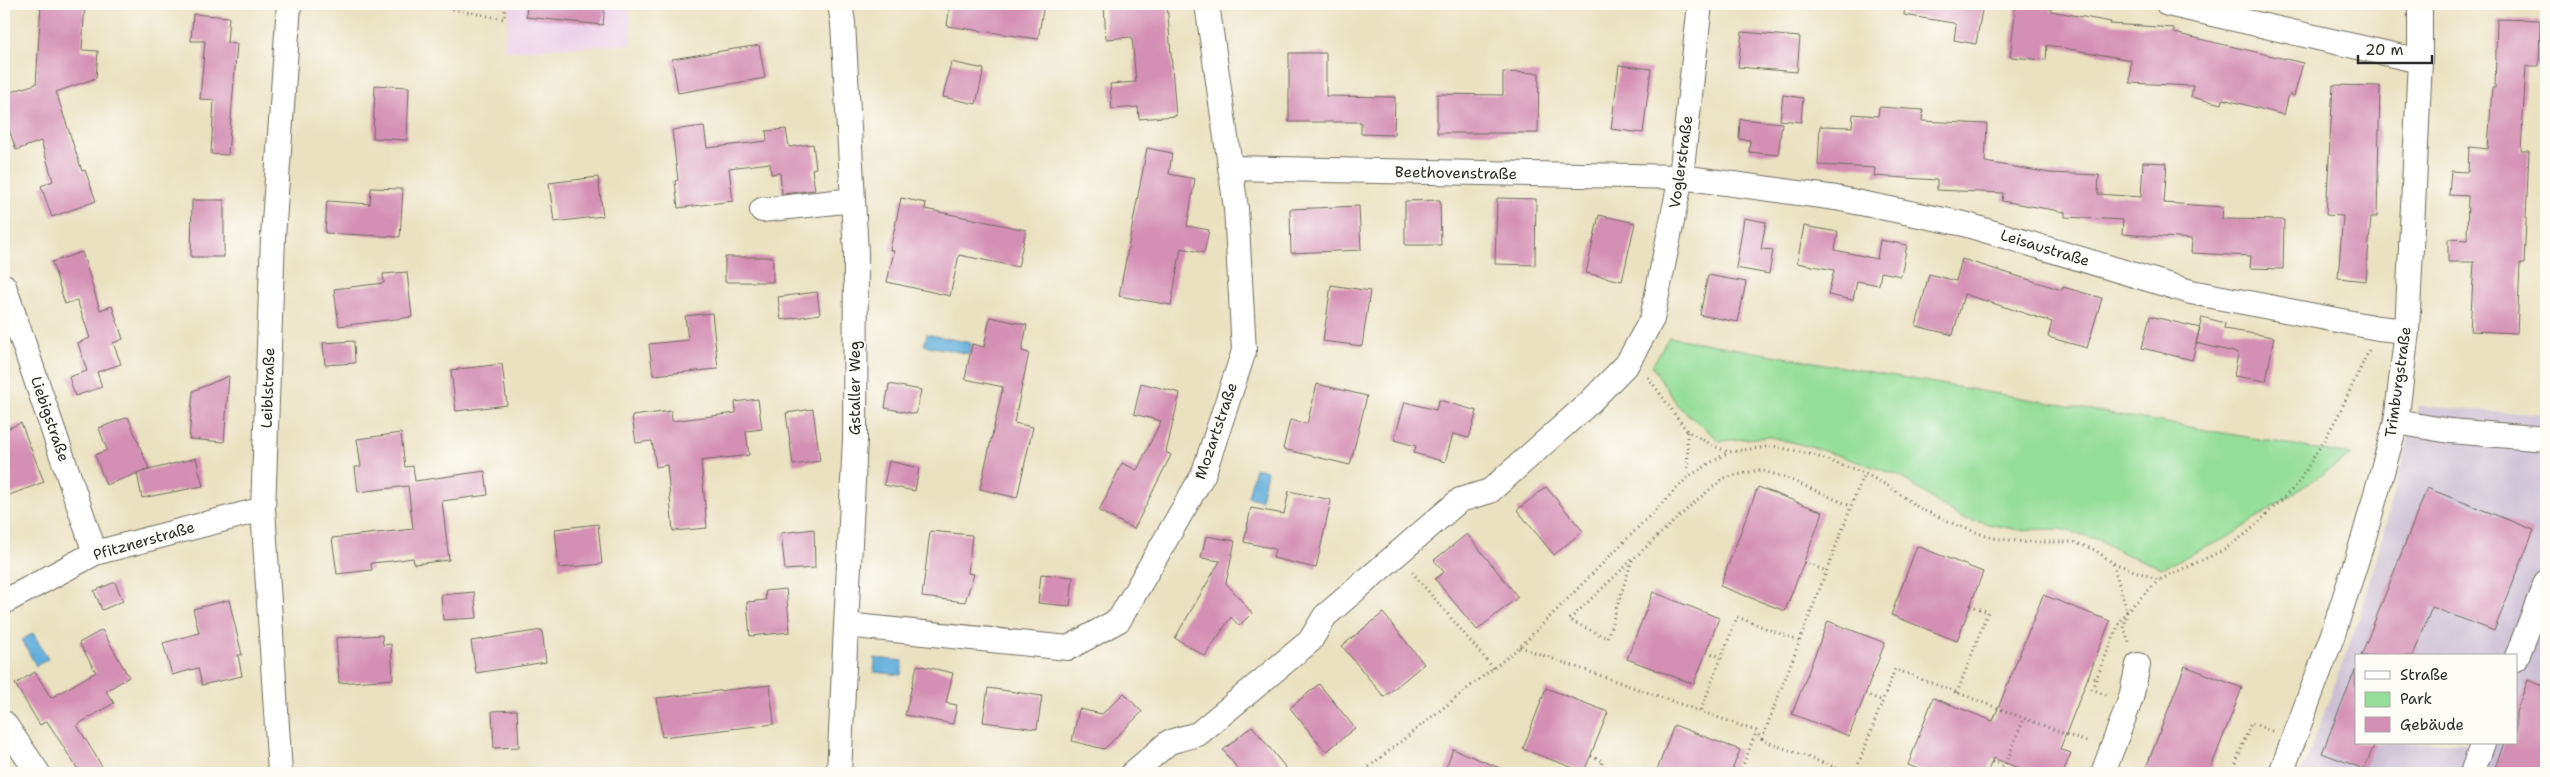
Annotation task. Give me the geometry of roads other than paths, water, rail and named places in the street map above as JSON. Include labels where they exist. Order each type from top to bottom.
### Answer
[{"type":"street","name":"Leiblstraße","points":[[280,773],[264,509],[273,237],[289,4]]},
{"type":"street","name":"Gstaller Weg","points":[[839,773],[855,439],[856,252],[840,4]]},
{"type":"street","name":"Mozartstraße","points":[[846,625],[1068,648],[1119,620],[1204,475],[1244,351],[1236,208],[1207,4]]},
{"type":"street","name":"Voglerstraße","points":[[1133,773],[1169,742],[1198,734],[1206,728],[1310,641],[1325,616],[1460,500],[1490,491],[1589,403],[1627,364],[1652,319],[1681,177],[1700,4]]},
{"type":"street","points":[[2168,4],[2420,61]]},
{"type":"street","name":"Trimburgstraße","points":[[2281,773],[2335,628],[2364,537],[2396,422],[2407,331],[2420,61],[2420,4]]},
{"type":"street","name":"Beethovenstraße","points":[[1230,168],[1681,177]]},
{"type":"street","name":"Leisaustraße","points":[[1681,177],[1836,198],[1964,224],[2191,292],[2378,328],[2407,331]]},
{"type":"street","points":[[762,210],[853,200]]},
{"type":"street","name":"Liebigstraße","points":[[4,286],[95,553]]},
{"type":"street","points":[[2396,422],[2450,431],[2546,439]]},
{"type":"street","name":"Pfitznerstraße","points":[[4,602],[95,553],[264,509]]},
{"type":"street","points":[[2518,654],[2546,582]]},
{"type":"street","points":[[2107,762],[2131,698],[2138,665]]},
{"type":"street","points":[[4,723],[38,773]]},
{"type":"street","points":[[2472,773],[2484,744]]},
{"type":"water","points":[[927,334],[971,343],[969,354],[924,345]]},
{"type":"water","points":[[1255,468],[1267,471],[1261,500],[1248,497]]},
{"type":"water","points":[[33,633],[48,659],[36,666],[22,640]]},
{"type":"water","points":[[875,658],[903,661],[901,675],[874,672]]}]
